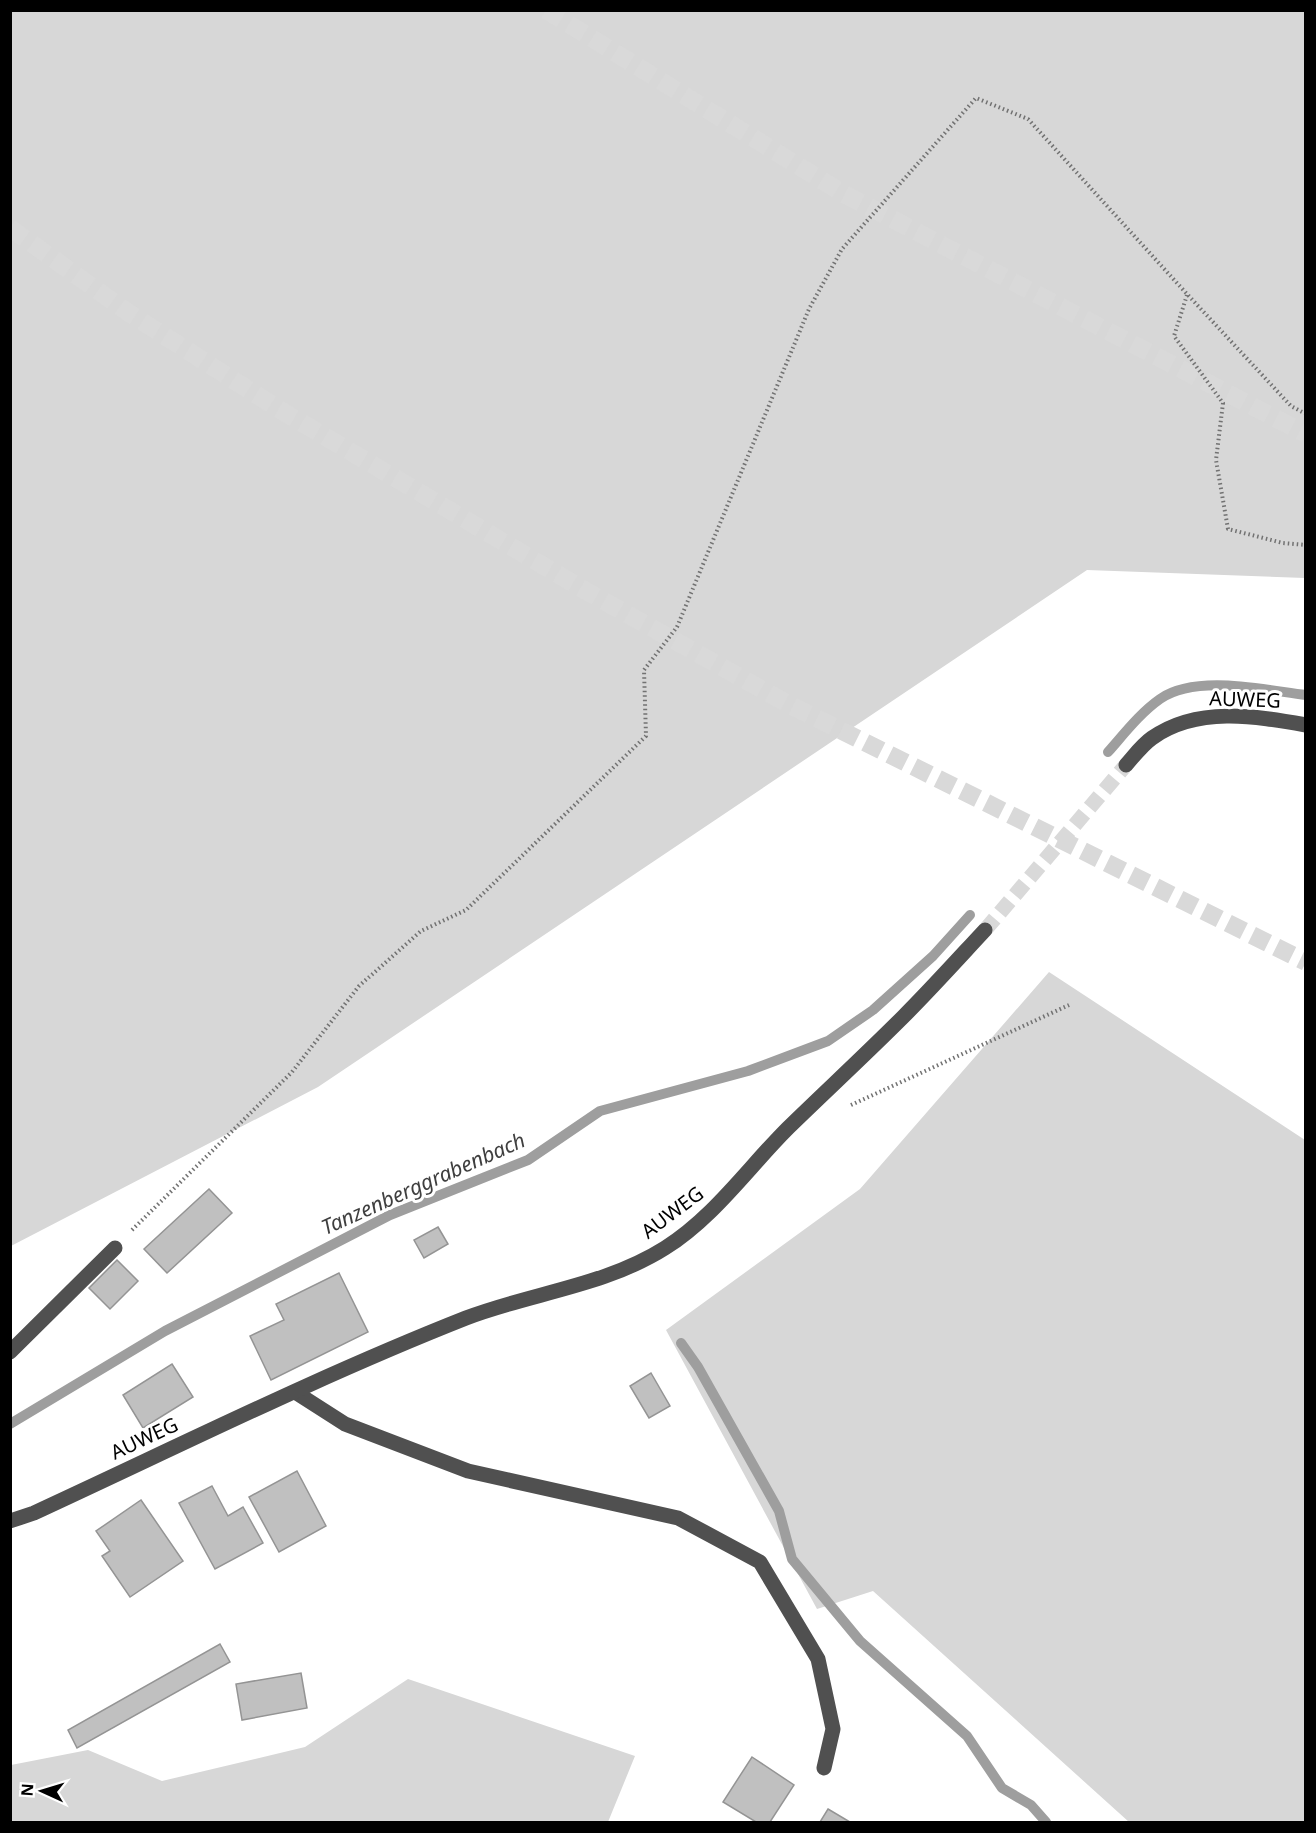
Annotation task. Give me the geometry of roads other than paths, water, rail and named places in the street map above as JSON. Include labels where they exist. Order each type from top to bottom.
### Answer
[{"type":"street","name":"AUWEG","points":[[1126,765],[1150,739],[1171,727],[1193,719],[1216,716],[1248,717],[1305,725]]},
{"type":"street","name":"AUWEG","points":[[10,1521],[33,1513],[295,1392],[469,1317],[592,1280],[664,1249],[694,1227],[723,1200],[786,1130],[902,1018],[985,930]]},
{"type":"street","points":[[10,1352],[115,1248]]},
{"type":"street","points":[[295,1392],[345,1424],[468,1471],[678,1518],[760,1562],[818,1659],[833,1729],[824,1768]]},
{"type":"waterway","name":"Tanzenberggrabenbach","points":[[1108,752],[1146,711],[1160,699],[1175,691],[1211,685],[1251,687],[1306,695]]},
{"type":"waterway","name":"Tanzenberggrabenbach","points":[[10,1424],[165,1331],[390,1215],[528,1160],[600,1111],[748,1071],[828,1041],[873,1010],[933,956],[970,915]]},
{"type":"waterway","points":[[681,1343],[698,1367],[779,1511],[792,1559],[860,1641],[967,1736],[1002,1788],[1031,1805],[1046,1822]]},
{"type":"tunnel","points":[[546,10],[844,194],[1306,434]]},
{"type":"tunnel","points":[[10,228],[129,313],[277,408],[586,591],[788,704],[1306,962]]},
{"type":"tunnel","points":[[985,930],[1126,765]]}]
